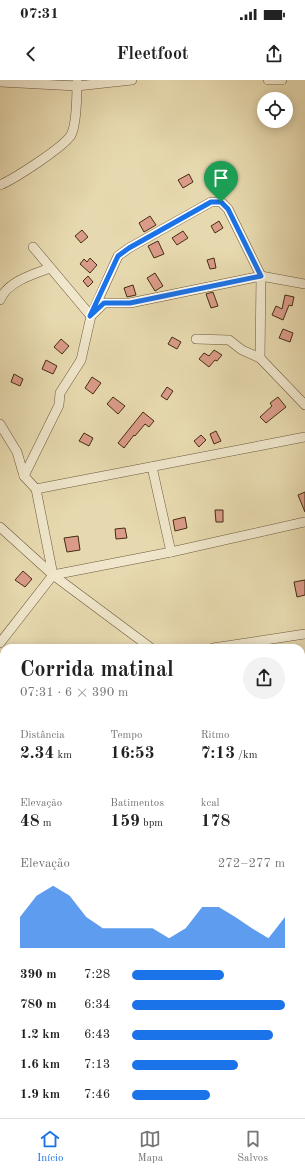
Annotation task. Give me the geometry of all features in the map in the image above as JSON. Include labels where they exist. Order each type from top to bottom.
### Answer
[{"type":"street","points":[[0,82],[77,83],[132,80]]},
{"type":"street","points":[[268,80],[282,80]]},
{"type":"street","points":[[1,182],[48,156],[70,137],[74,126],[77,83]]},
{"type":"street","points":[[24,476],[59,405],[60,393],[81,360],[90,316],[118,256],[129,248],[211,202],[221,202],[228,209],[261,276],[260,358]]},
{"type":"street","points":[[33,247],[90,316]]},
{"type":"street","points":[[0,300],[2,294],[24,277],[50,268]]},
{"type":"street","points":[[90,316],[104,303],[130,303],[261,276],[305,284]]},
{"type":"street","points":[[196,339],[229,340],[242,350],[260,358],[305,405]]},
{"type":"street","points":[[0,424],[17,452],[24,476],[36,489],[53,575]]},
{"type":"street","points":[[36,489],[305,437]]},
{"type":"street","points":[[152,467],[171,552]]},
{"type":"street","points":[[0,643],[53,575],[171,552],[305,522]]},
{"type":"street","points":[[0,527],[53,575],[145,644]]},
{"type":"street","points":[[239,644],[305,634]]},
{"type":"building","points":[[189,174],[193,182],[183,188],[178,180]]},
{"type":"building","points":[[150,216],[156,225],[144,232],[139,223]]},
{"type":"building","points":[[219,221],[223,228],[215,233],[211,226]]},
{"type":"building","points":[[82,230],[88,237],[81,243],[75,236]]},
{"type":"building","points":[[183,231],[188,238],[177,245],[172,238]]},
{"type":"building","points":[[158,241],[164,254],[154,258],[148,246]]},
{"type":"building","points":[[90,258],[97,265],[90,273],[80,264],[84,259],[87,262]]},
{"type":"building","points":[[214,258],[216,268],[210,269],[207,260]]},
{"type":"building","points":[[155,273],[163,286],[155,291],[147,278]]},
{"type":"building","points":[[88,276],[93,282],[88,287],[83,281]]},
{"type":"building","points":[[133,285],[136,295],[127,297],[124,288]]},
{"type":"building","points":[[213,292],[218,306],[211,308],[206,294]]},
{"type":"building","points":[[285,295],[294,297],[292,306],[289,305],[283,320],[272,315],[276,306],[282,309]]},
{"type":"building","points":[[283,329],[293,333],[290,342],[279,338]]},
{"type":"building","points":[[172,337],[181,342],[177,349],[168,344]]},
{"type":"building","points":[[61,339],[69,346],[62,354],[54,347]]},
{"type":"building","points":[[214,350],[222,355],[209,367],[199,359],[204,353],[209,356]]},
{"type":"building","points":[[46,360],[57,366],[53,374],[42,369]]},
{"type":"building","points":[[14,374],[23,379],[20,386],[11,382]]},
{"type":"building","points":[[92,377],[101,383],[93,394],[85,388]]},
{"type":"building","points":[[167,387],[173,391],[167,400],[161,396]]},
{"type":"building","points":[[113,397],[125,406],[118,414],[107,404]]},
{"type":"building","points":[[278,397],[286,407],[266,423],[260,417],[272,406],[270,403]]},
{"type":"building","points":[[143,412],[154,421],[149,427],[145,424],[124,448],[118,443]]},
{"type":"building","points":[[216,431],[221,441],[214,444],[210,434]]},
{"type":"building","points":[[84,433],[93,438],[89,446],[79,441]]},
{"type":"building","points":[[201,435],[206,440],[199,447],[194,441]]},
{"type":"building","points":[[305,492],[305,512],[298,495]]},
{"type":"building","points":[[215,510],[223,510],[223,522],[216,522]]},
{"type":"building","points":[[185,517],[187,528],[175,531],[173,520]]},
{"type":"building","points":[[125,528],[127,538],[116,539],[115,529]]},
{"type":"building","points":[[78,536],[80,550],[67,552],[64,538]]},
{"type":"building","points":[[23,571],[32,579],[25,587],[15,580]]},
{"type":"building","points":[[305,580],[305,595],[297,597],[294,582]]},
{"type":"route","points":[[211,202],[221,202],[228,209],[261,276],[130,303],[104,303],[90,316],[118,256],[129,248],[211,202]]}]
